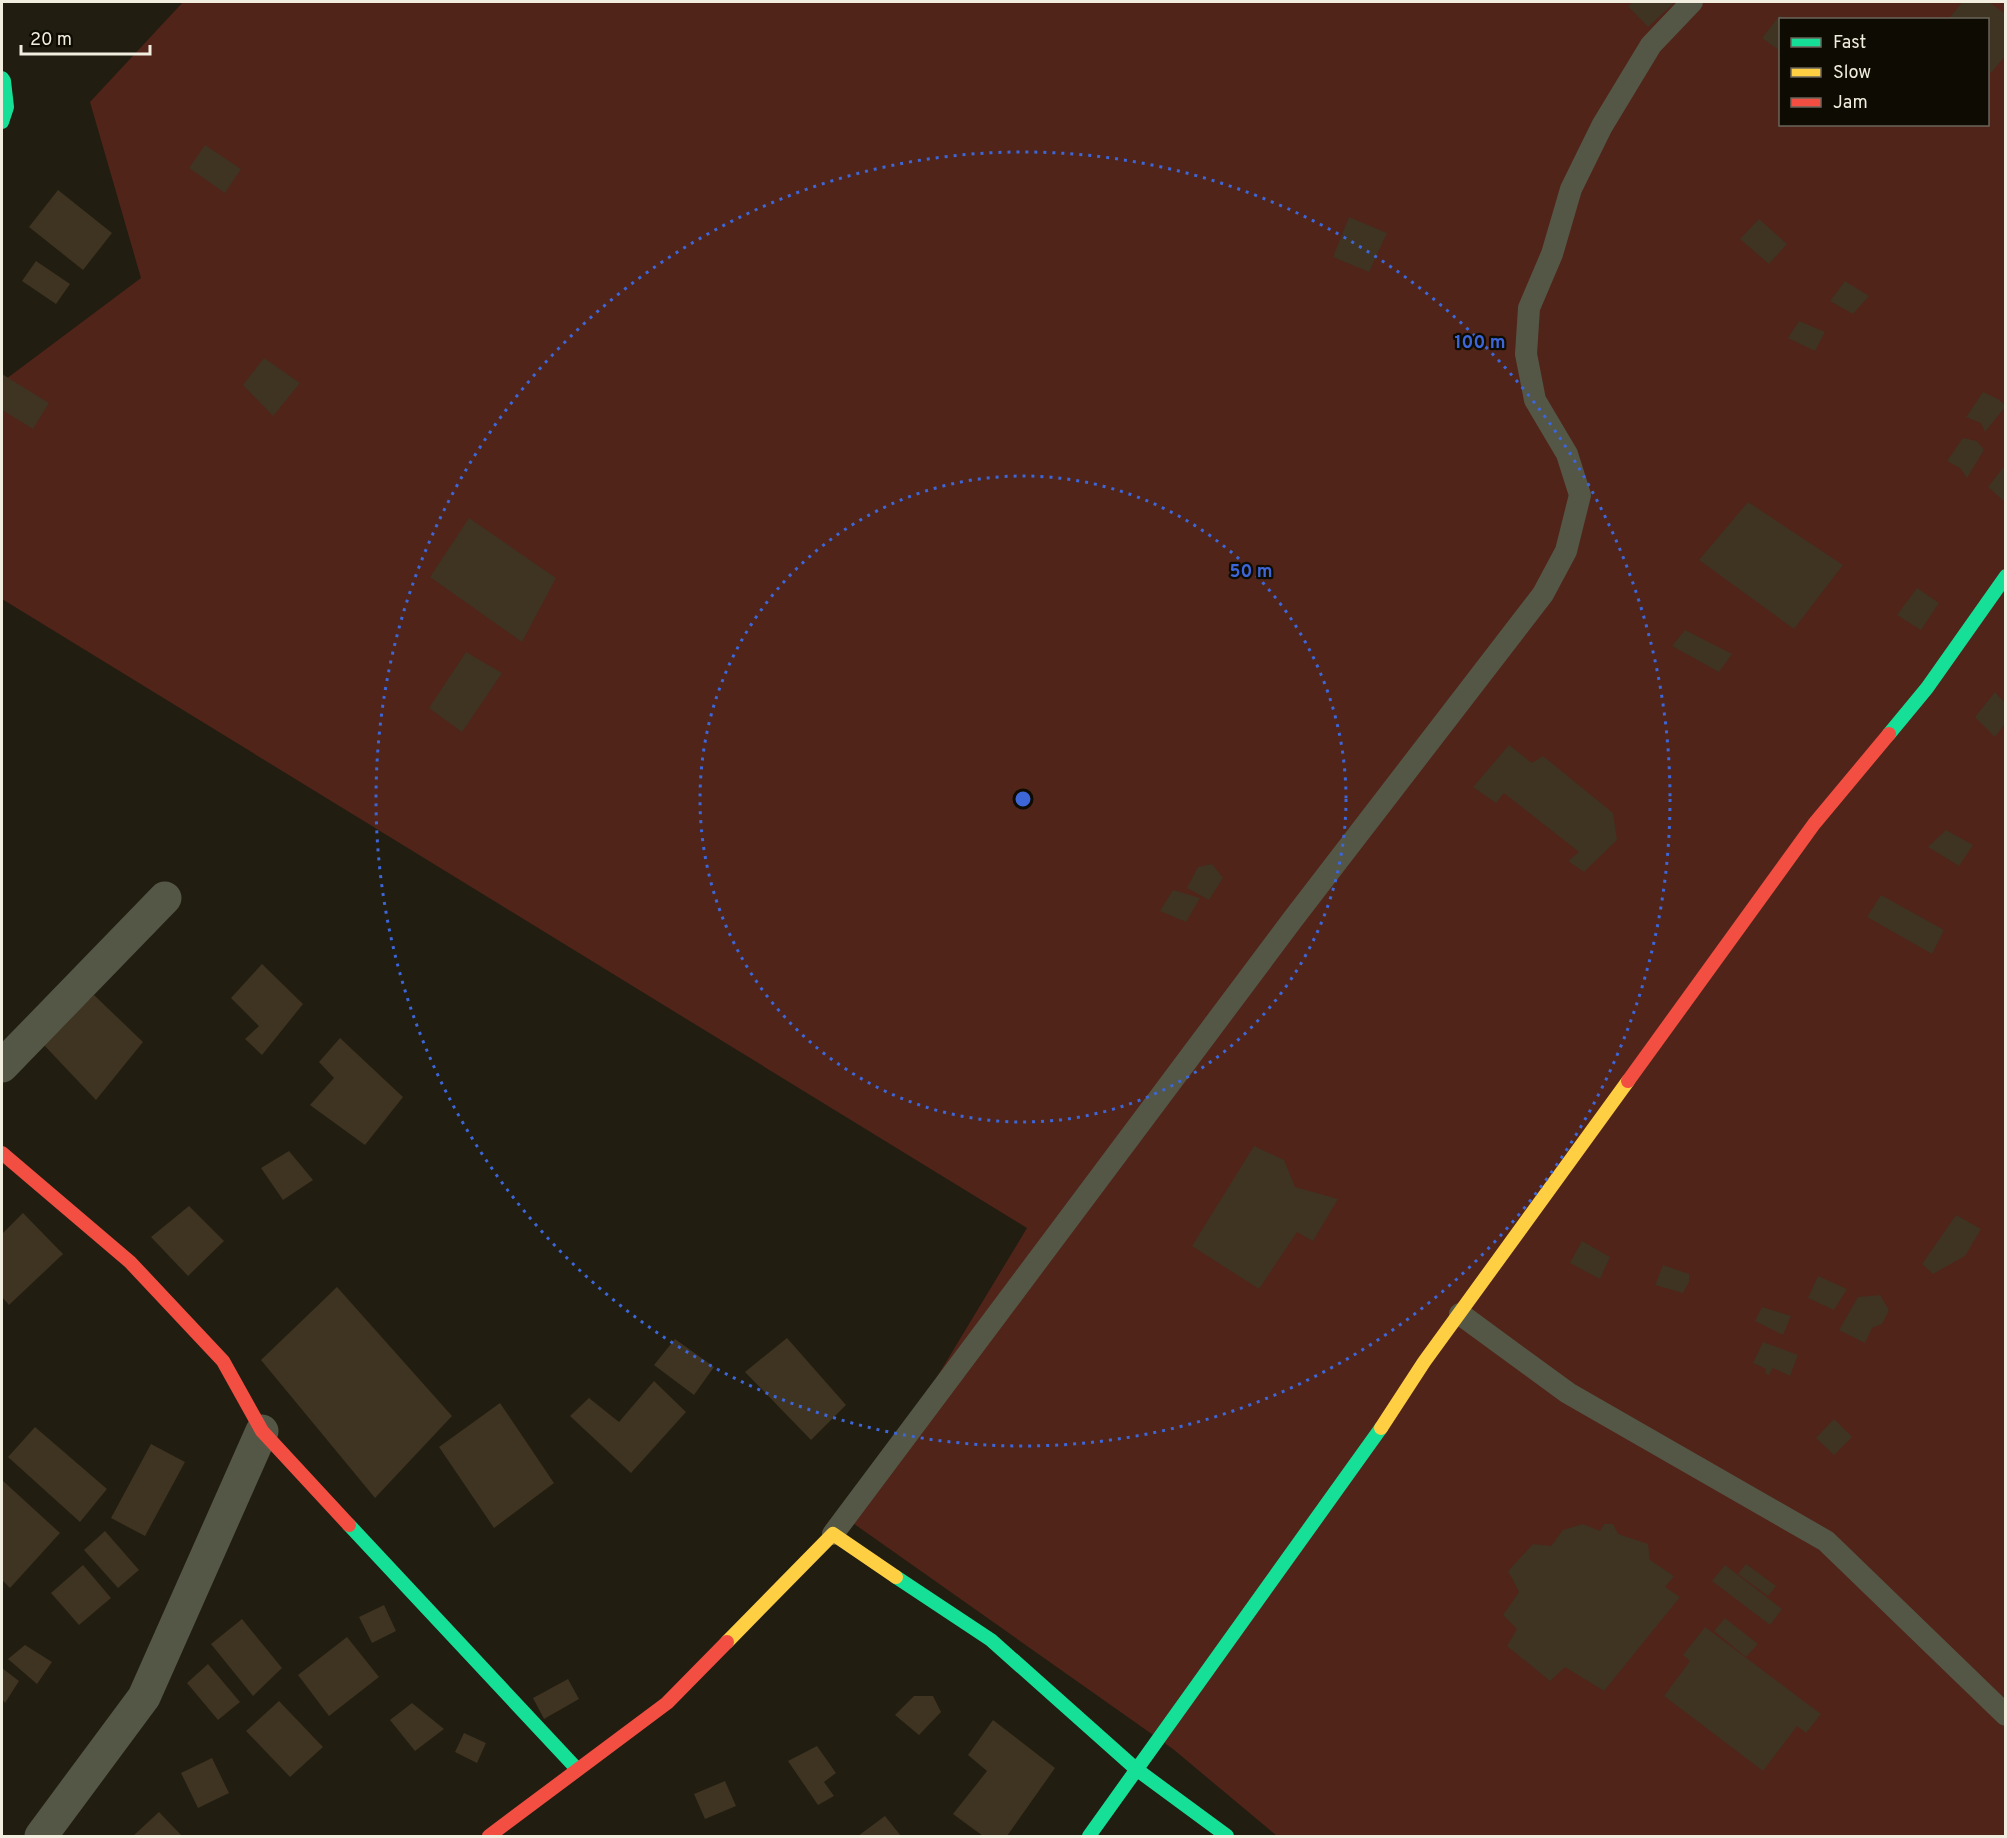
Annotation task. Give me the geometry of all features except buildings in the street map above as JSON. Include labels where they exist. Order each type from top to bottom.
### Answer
[{"type":"street","points":[[2,78],[7,107],[2,122]]},
{"type":"street","points":[[1089,1836],[1316,1521],[1424,1362],[1814,824],[1927,688],[2006,576]]},
{"type":"street","points":[[2,1066],[165,898]]},
{"type":"street","points":[[2,1153],[130,1262],[223,1361],[262,1431],[578,1769]]},
{"type":"street","points":[[41,1836],[144,1697],[262,1431]]},
{"type":"street","points":[[489,1836],[667,1702],[833,1534],[991,1640],[1136,1769],[1227,1836]]},
{"type":"lane","points":[[833,1534],[1293,919],[1543,594],[1566,551],[1580,495],[1568,454],[1535,400],[1526,354],[1528,308],[1552,254],[1571,189],[1602,126],[1652,45],[1692,2]]},
{"type":"lane","points":[[1461,1314],[1568,1393],[1826,1541],[2006,1715]]},
{"type":"shaded area","points":[[183,2],[2005,2],[2005,1836],[1277,1836],[1173,1749],[850,1521],[1027,1228],[2,599],[2,382],[141,278],[90,102]]},
{"type":"traffic: fast","points":[[2,78],[7,107],[2,122]]},
{"type":"traffic: fast","points":[[1889,734],[1927,688],[2006,576]]},
{"type":"traffic: fast","points":[[1089,1836],[1381,1428]]},
{"type":"traffic: fast","points":[[349,1525],[577,1769]]},
{"type":"traffic: fast","points":[[896,1577],[991,1640],[1136,1769],[1227,1836]]},
{"type":"traffic: slow","points":[[1381,1428],[1424,1362],[1628,1081]]},
{"type":"traffic: slow","points":[[727,1642],[833,1534],[896,1577]]},
{"type":"traffic: jam","points":[[1628,1081],[1814,824],[1889,734]]},
{"type":"traffic: jam","points":[[2,1153],[130,1262],[223,1361],[262,1431],[349,1525]]},
{"type":"traffic: jam","points":[[489,1836],[667,1703],[727,1642]]}]
